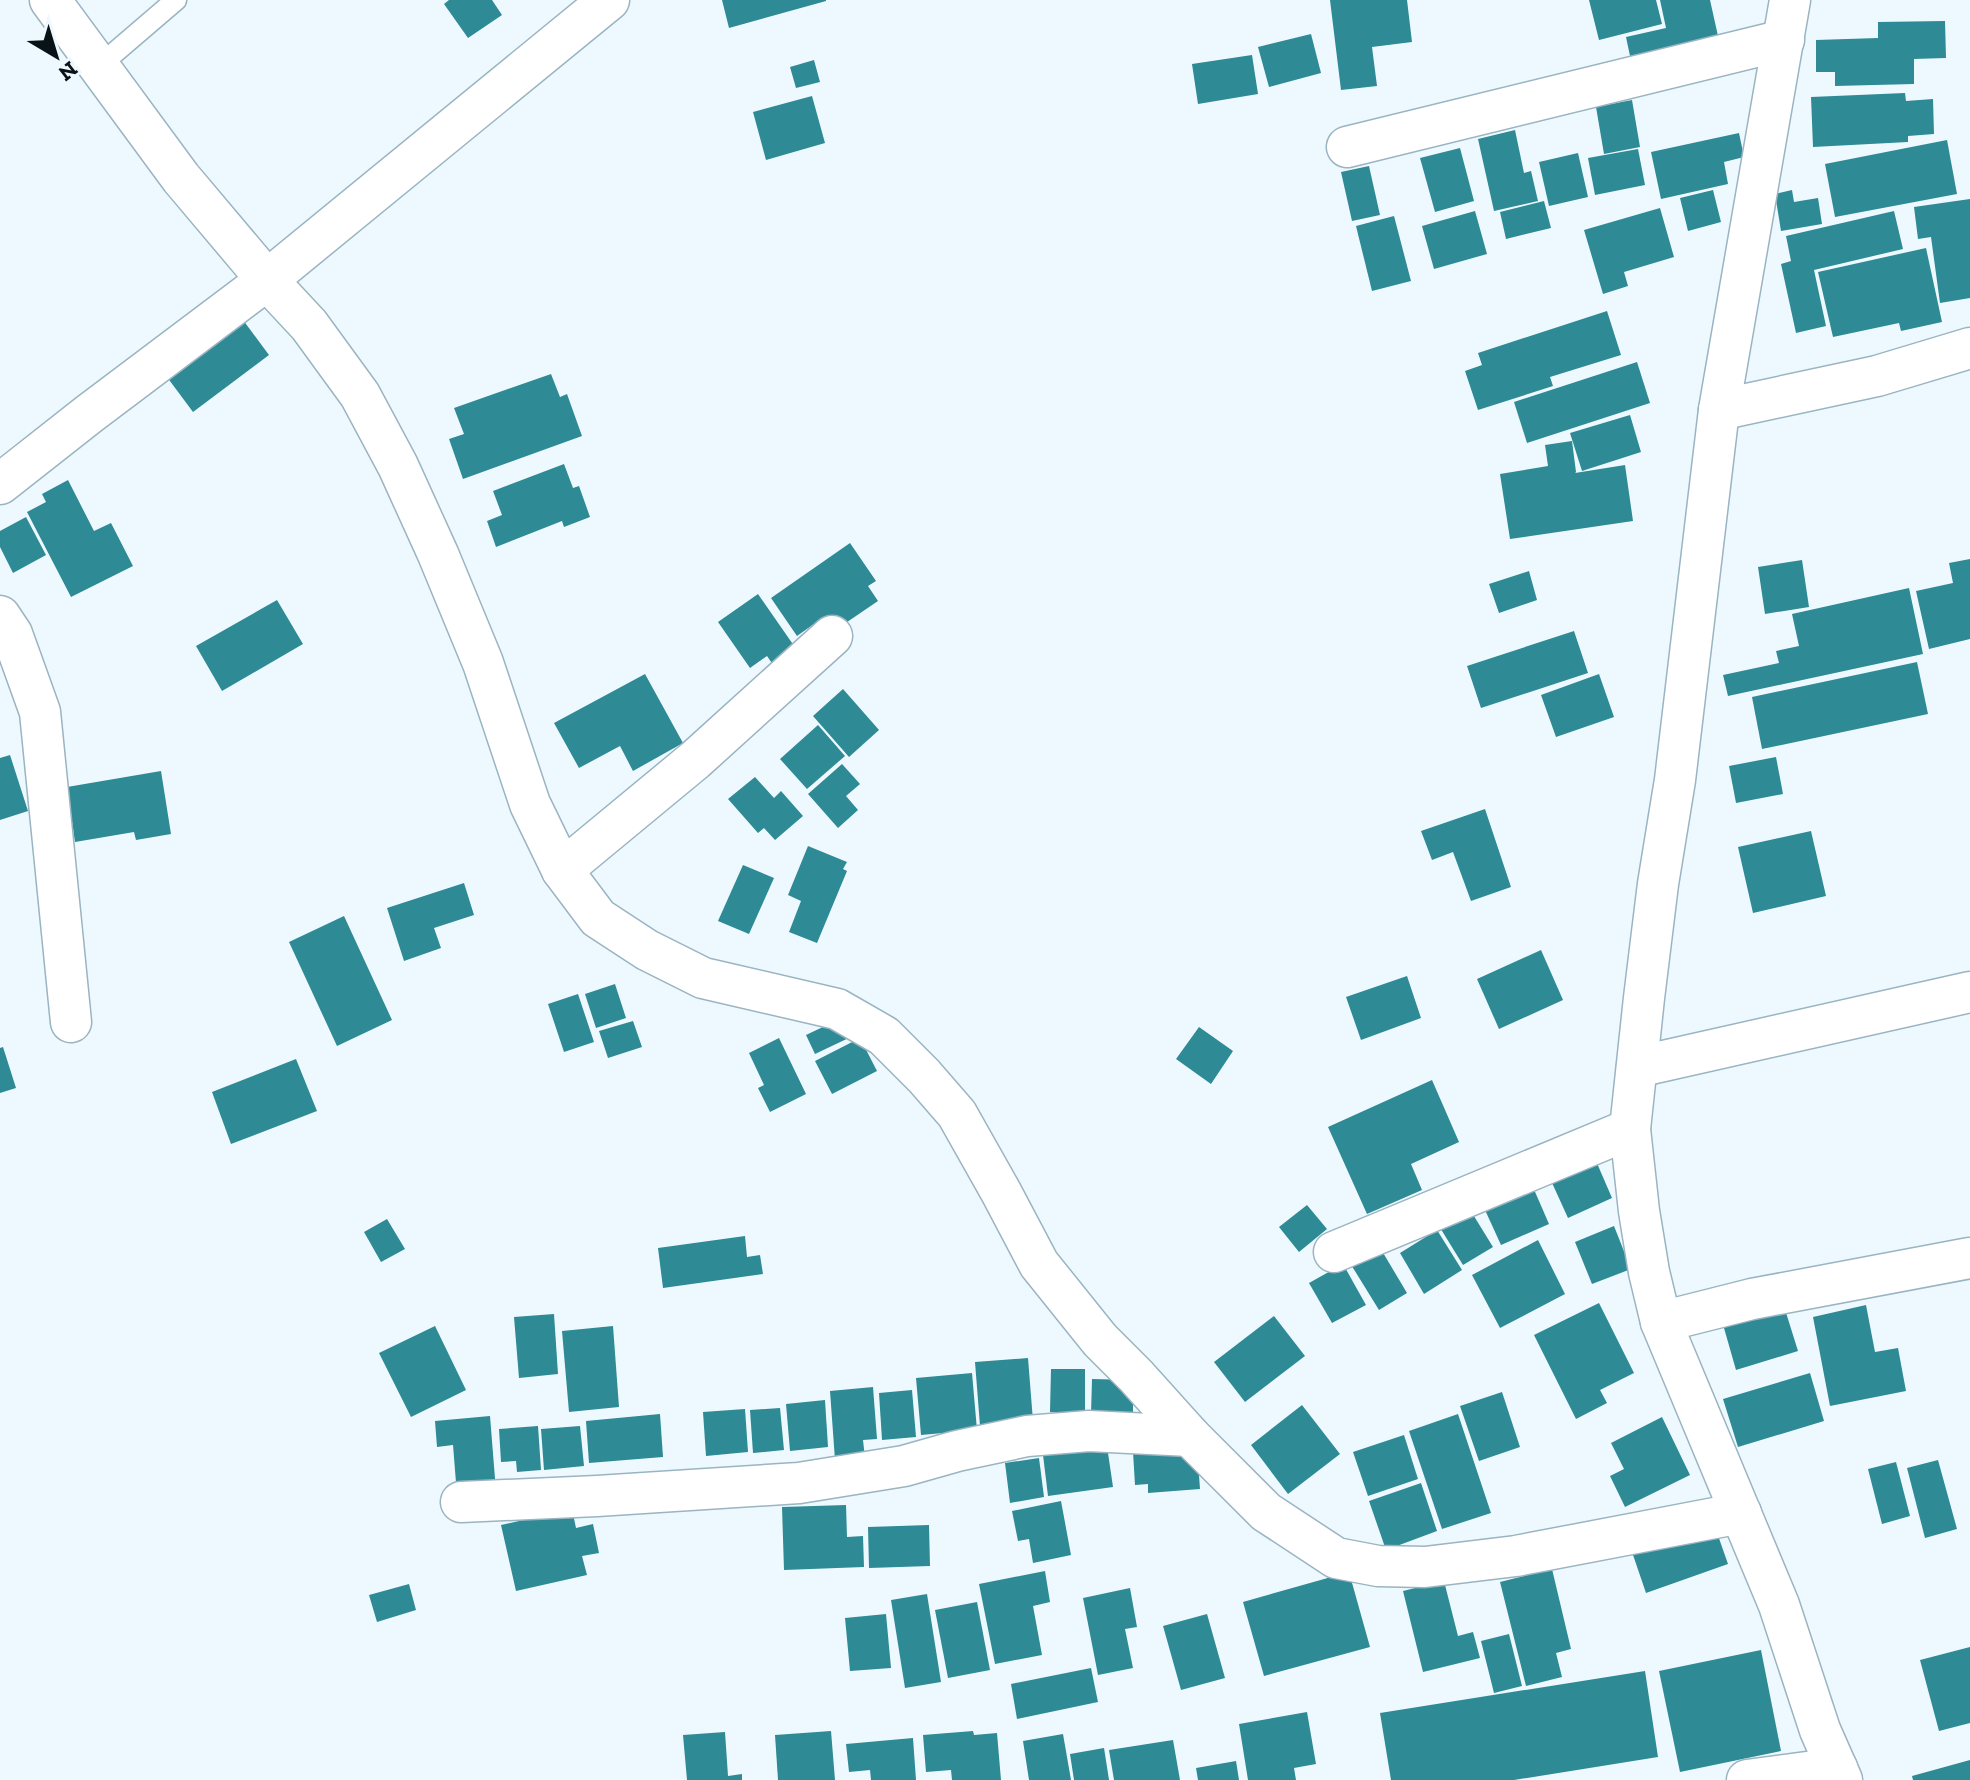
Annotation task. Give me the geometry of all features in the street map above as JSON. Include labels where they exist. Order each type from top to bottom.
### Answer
[{"type":"street","points":[[50,0],[181,178],[309,325],[360,395],[398,466],[438,554],[477,649],[530,804],[562,870],[598,918],[647,950],[703,978],[837,1009],[884,1036],[957,1114],[1039,1264],[1100,1340],[1266,1512],[1336,1558],[1378,1566],[1425,1567],[1516,1556],[1741,1513]]},
{"type":"street","points":[[0,484],[267,280],[609,0]]},
{"type":"street","points":[[1747,1780],[1840,1774],[1820,1730],[1779,1605],[1661,1322],[1639,1211],[1630,1129],[1719,410],[1790,0]]},
{"type":"street","points":[[1347,147],[1784,40]]},
{"type":"street","points":[[1719,410],[1877,376],[1970,348]]},
{"type":"street","points":[[0,616],[12,634],[40,712],[71,1022]]},
{"type":"street","points":[[562,870],[695,760],[832,636]]},
{"type":"street","points":[[1637,1067],[1970,992]]},
{"type":"street","points":[[1334,1252],[1630,1129]]},
{"type":"street","points":[[1661,1322],[1752,1299],[1970,1258]]},
{"type":"street","points":[[461,1502],[799,1483],[904,1466],[1027,1436],[1089,1431],[1190,1436]]},
{"type":"lane","points":[[99,66],[176,0]]},
{"type":"building","points":[[449,0],[492,0],[502,15],[468,38],[444,4]]},
{"type":"building","points":[[722,0],[826,0],[826,1],[729,28]]},
{"type":"building","points":[[1330,0],[1407,0],[1412,42],[1372,47],[1377,86],[1341,90]]},
{"type":"building","points":[[1589,0],[1656,0],[1662,24],[1599,40]]},
{"type":"building","points":[[1660,0],[1710,0],[1718,36],[1630,56],[1626,37],[1666,28]]},
{"type":"building","points":[[1945,21],[1946,58],[1914,59],[1914,84],[1835,86],[1835,72],[1816,72],[1816,40],[1878,38],[1878,22]]},
{"type":"building","points":[[1311,34],[1321,73],[1269,87],[1258,47]]},
{"type":"building","points":[[1252,55],[1258,94],[1198,104],[1192,64]]},
{"type":"building","points":[[814,60],[820,82],[796,88],[790,67]]},
{"type":"building","points":[[1905,93],[1906,101],[1933,99],[1934,134],[1908,136],[1908,142],[1813,147],[1811,97]]},
{"type":"building","points":[[812,96],[825,143],[766,160],[753,112]]},
{"type":"building","points":[[1632,100],[1640,147],[1604,154],[1596,107]]},
{"type":"building","points":[[1515,130],[1524,173],[1531,171],[1538,201],[1494,211],[1478,139]]},
{"type":"building","points":[[1739,133],[1744,157],[1724,162],[1728,184],[1661,199],[1651,152]]},
{"type":"building","points":[[1947,140],[1957,194],[1835,217],[1825,164]]},
{"type":"building","points":[[1460,148],[1474,201],[1435,212],[1420,158]]},
{"type":"building","points":[[1638,149],[1645,185],[1595,195],[1588,158]]},
{"type":"building","points":[[1578,153],[1588,197],[1549,206],[1539,162]]},
{"type":"building","points":[[1369,166],[1380,215],[1352,221],[1341,172]]},
{"type":"building","points":[[1713,190],[1721,222],[1688,231],[1680,198]]},
{"type":"building","points":[[1792,190],[1794,202],[1818,198],[1822,224],[1781,231],[1775,194]]},
{"type":"building","points":[[1970,199],[1970,298],[1940,303],[1931,237],[1918,239],[1914,207]]},
{"type":"building","points":[[1544,201],[1551,228],[1506,239],[1500,212]]},
{"type":"building","points":[[1660,208],[1674,257],[1624,272],[1628,286],[1603,294],[1584,230]]},
{"type":"building","points":[[1475,211],[1487,254],[1434,269],[1422,226]]},
{"type":"building","points":[[1894,211],[1903,249],[1814,270],[1826,326],[1796,333],[1781,264],[1791,261],[1786,236]]},
{"type":"building","points":[[1394,216],[1411,281],[1372,291],[1356,226]]},
{"type":"building","points":[[1926,248],[1942,322],[1901,331],[1899,323],[1833,337],[1818,272]]},
{"type":"building","points":[[1607,311],[1621,355],[1550,377],[1553,386],[1478,410],[1465,371],[1482,365],[1478,353]]},
{"type":"building","points":[[243,320],[269,355],[193,412],[161,369]]},
{"type":"building","points":[[1637,362],[1650,403],[1527,443],[1514,402]]},
{"type":"building","points":[[551,374],[560,397],[567,394],[582,436],[463,479],[449,439],[464,434],[454,408]]},
{"type":"building","points":[[1630,415],[1641,452],[1582,471],[1570,433]]},
{"type":"building","points":[[1572,441],[1575,473],[1625,465],[1633,521],[1510,539],[1500,474],[1548,466],[1545,445]]},
{"type":"building","points":[[564,464],[573,488],[579,486],[590,517],[564,527],[562,521],[496,547],[487,521],[502,515],[493,491]]},
{"type":"building","points":[[68,480],[94,531],[111,523],[133,566],[71,597],[27,512],[46,502],[42,494]]},
{"type":"building","points":[[26,517],[46,555],[13,573],[0,547],[0,531]]},
{"type":"building","points":[[850,543],[876,581],[868,586],[878,601],[828,635],[818,621],[797,636],[771,598]]},
{"type":"building","points":[[1970,559],[1970,639],[1929,649],[1916,591],[1953,583],[1949,563]]},
{"type":"building","points":[[1802,560],[1809,607],[1765,614],[1758,567]]},
{"type":"building","points":[[1529,571],[1537,600],[1499,613],[1489,584]]},
{"type":"building","points":[[1909,588],[1923,654],[1728,696],[1723,675],[1779,663],[1776,651],[1799,646],[1792,614]]},
{"type":"building","points":[[758,594],[799,653],[776,669],[767,656],[750,668],[718,622]]},
{"type":"building","points":[[277,600],[303,644],[222,691],[196,646]]},
{"type":"building","points":[[1574,631],[1588,673],[1481,708],[1467,666]]},
{"type":"building","points":[[1917,662],[1928,714],[1762,749],[1752,697]]},
{"type":"building","points":[[645,674],[683,743],[633,771],[620,746],[579,768],[554,723]]},
{"type":"building","points":[[1599,674],[1614,717],[1556,737],[1541,695]]},
{"type":"building","points":[[843,689],[879,730],[849,757],[813,716]]},
{"type":"building","points":[[818,725],[845,756],[807,789],[780,759]]},
{"type":"building","points":[[10,755],[28,811],[0,820],[0,758]]},
{"type":"building","points":[[1776,757],[1783,794],[1736,803],[1729,766]]},
{"type":"building","points":[[842,764],[860,784],[846,796],[858,810],[838,828],[808,794]]},
{"type":"building","points":[[161,771],[171,834],[136,840],[134,832],[75,842],[67,787]]},
{"type":"building","points":[[755,777],[774,798],[781,791],[803,816],[775,840],[764,828],[758,833],[728,799]]},
{"type":"building","points":[[1485,809],[1511,887],[1471,901],[1453,852],[1432,860],[1421,831]]},
{"type":"building","points":[[1811,831],[1826,896],[1753,913],[1738,847]]},
{"type":"building","points":[[808,846],[847,862],[843,869],[847,871],[817,943],[789,932],[801,901],[788,895]]},
{"type":"building","points":[[743,865],[774,878],[749,934],[718,921]]},
{"type":"building","points":[[464,883],[474,915],[434,928],[441,948],[404,961],[387,908]]},
{"type":"building","points":[[344,916],[392,1020],[337,1046],[289,942]]},
{"type":"building","points":[[1541,950],[1563,1000],[1499,1029],[1477,979]]},
{"type":"building","points":[[1407,976],[1421,1018],[1361,1040],[1346,997]]},
{"type":"building","points":[[615,984],[626,1018],[596,1028],[585,994]]},
{"type":"building","points":[[578,994],[594,1042],[564,1052],[548,1004]]},
{"type":"building","points":[[846,1016],[855,1035],[815,1054],[806,1035]]},
{"type":"building","points":[[633,1021],[642,1047],[608,1058],[599,1031]]},
{"type":"building","points":[[1199,1027],[1233,1051],[1211,1084],[1176,1059]]},
{"type":"building","points":[[779,1038],[806,1094],[770,1112],[758,1088],[764,1085],[749,1053]]},
{"type":"building","points":[[860,1038],[877,1071],[832,1094],[815,1061]]},
{"type":"building","points":[[3,1047],[16,1088],[0,1093],[0,1048]]},
{"type":"building","points":[[296,1059],[317,1111],[231,1144],[212,1092]]},
{"type":"building","points":[[1432,1080],[1459,1142],[1411,1164],[1422,1190],[1367,1214],[1328,1127]]},
{"type":"building","points":[[1593,1154],[1612,1198],[1568,1218],[1548,1174]]},
{"type":"building","points":[[1529,1178],[1549,1224],[1501,1245],[1480,1199]]},
{"type":"building","points":[[1307,1205],[1327,1229],[1299,1252],[1279,1227]]},
{"type":"building","points":[[1469,1208],[1493,1247],[1463,1265],[1439,1226]]},
{"type":"building","points":[[387,1219],[405,1249],[381,1262],[364,1232]]},
{"type":"building","points":[[1614,1226],[1631,1269],[1592,1284],[1575,1242]]},
{"type":"building","points":[[1437,1230],[1462,1270],[1424,1294],[1400,1253]]},
{"type":"building","points":[[745,1236],[747,1257],[760,1255],[763,1274],[663,1288],[658,1248]]},
{"type":"building","points":[[1538,1240],[1565,1294],[1500,1328],[1472,1275]]},
{"type":"building","points":[[1379,1246],[1407,1293],[1379,1310],[1350,1263]]},
{"type":"building","points":[[1343,1264],[1366,1305],[1332,1323],[1309,1283]]},
{"type":"building","points":[[1599,1303],[1634,1373],[1600,1390],[1607,1403],[1576,1419],[1534,1335]]},
{"type":"building","points":[[1783,1303],[1798,1351],[1736,1370],[1722,1321]]},
{"type":"building","points":[[1866,1305],[1875,1352],[1898,1348],[1906,1391],[1830,1406],[1813,1317]]},
{"type":"building","points":[[554,1314],[558,1374],[519,1378],[514,1317]]},
{"type":"building","points":[[1274,1316],[1305,1356],[1245,1402],[1214,1362]]},
{"type":"building","points":[[435,1326],[466,1390],[411,1417],[379,1353]]},
{"type":"building","points":[[613,1326],[619,1407],[569,1412],[562,1331]]},
{"type":"building","points":[[1028,1358],[1033,1421],[980,1426],[975,1362]]},
{"type":"building","points":[[1051,1369],[1085,1369],[1085,1412],[1050,1412]]},
{"type":"building","points":[[972,1373],[977,1430],[921,1435],[916,1378]]},
{"type":"building","points":[[1810,1373],[1824,1421],[1738,1447],[1723,1399]]},
{"type":"building","points":[[1092,1379],[1133,1380],[1133,1414],[1091,1414]]},
{"type":"building","points":[[873,1387],[877,1439],[863,1440],[865,1458],[835,1460],[830,1391]]},
{"type":"building","points":[[912,1390],[916,1437],[882,1440],[879,1393]]},
{"type":"building","points":[[1502,1392],[1520,1447],[1479,1461],[1460,1406]]},
{"type":"building","points":[[825,1400],[828,1447],[790,1451],[786,1404]]},
{"type":"building","points":[[1302,1405],[1340,1454],[1288,1494],[1251,1445]]},
{"type":"building","points":[[780,1408],[784,1450],[753,1453],[750,1410]]},
{"type":"building","points":[[745,1409],[748,1452],[706,1456],[703,1412]]},
{"type":"building","points":[[660,1414],[663,1457],[589,1463],[586,1421]]},
{"type":"building","points":[[1458,1414],[1491,1513],[1442,1529],[1409,1431]]},
{"type":"building","points":[[490,1416],[496,1491],[457,1495],[453,1445],[437,1447],[435,1421]]},
{"type":"building","points":[[1662,1417],[1690,1475],[1625,1507],[1610,1476],[1624,1469],[1611,1443]]},
{"type":"building","points":[[538,1426],[541,1470],[517,1472],[516,1461],[501,1462],[499,1429]]},
{"type":"building","points":[[580,1426],[584,1466],[544,1470],[541,1429]]},
{"type":"building","points":[[1404,1435],[1418,1479],[1368,1496],[1353,1452]]},
{"type":"building","points":[[1107,1446],[1113,1487],[1048,1496],[1043,1455]]},
{"type":"building","points":[[1197,1448],[1200,1489],[1148,1493],[1148,1484],[1135,1485],[1133,1452]]},
{"type":"building","points":[[1039,1458],[1044,1497],[1010,1503],[1005,1463]]},
{"type":"building","points":[[1938,1460],[1957,1529],[1925,1538],[1907,1468]]},
{"type":"building","points":[[1896,1462],[1910,1516],[1882,1524],[1868,1469]]},
{"type":"building","points":[[1421,1483],[1437,1531],[1386,1550],[1369,1501]]},
{"type":"building","points":[[1061,1501],[1071,1555],[1033,1563],[1029,1539],[1018,1541],[1012,1511]]},
{"type":"building","points":[[846,1505],[847,1537],[863,1536],[864,1567],[784,1570],[782,1507]]},
{"type":"building","points":[[572,1509],[576,1528],[593,1524],[599,1553],[582,1556],[587,1575],[516,1591],[501,1525]]},
{"type":"building","points":[[1714,1524],[1728,1564],[1646,1593],[1632,1552]]},
{"type":"building","points":[[929,1525],[930,1566],[869,1568],[868,1527]]},
{"type":"building","points":[[1552,1569],[1571,1649],[1556,1653],[1562,1677],[1526,1686],[1500,1582]]},
{"type":"building","points":[[1045,1571],[1050,1602],[1033,1606],[1042,1655],[995,1664],[979,1584]]},
{"type":"building","points":[[1349,1572],[1370,1647],[1264,1676],[1243,1602]]},
{"type":"building","points":[[1444,1581],[1458,1636],[1473,1632],[1480,1658],[1423,1672],[1403,1591]]},
{"type":"building","points":[[409,1584],[416,1610],[377,1622],[369,1595]]},
{"type":"building","points":[[1130,1588],[1137,1627],[1125,1629],[1133,1668],[1098,1675],[1083,1598]]},
{"type":"building","points":[[927,1594],[941,1682],[905,1688],[891,1600]]},
{"type":"building","points":[[977,1602],[990,1670],[948,1678],[935,1610]]},
{"type":"building","points":[[886,1614],[891,1668],[850,1671],[845,1618]]},
{"type":"building","points":[[1207,1614],[1225,1678],[1181,1690],[1163,1626]]},
{"type":"building","points":[[1509,1634],[1522,1686],[1494,1693],[1481,1641]]},
{"type":"building","points":[[1970,1647],[1970,1723],[1939,1731],[1920,1660]]},
{"type":"building","points":[[1761,1650],[1781,1751],[1680,1772],[1659,1671]]},
{"type":"building","points":[[1091,1668],[1098,1702],[1017,1719],[1011,1684]]},
{"type":"building","points":[[1645,1671],[1658,1757],[1514,1780],[1391,1780],[1380,1713]]},
{"type":"building","points":[[1307,1712],[1316,1764],[1294,1768],[1296,1780],[1248,1780],[1239,1724]]},
{"type":"building","points":[[831,1731],[835,1780],[778,1780],[775,1735]]},
{"type":"building","points":[[973,1731],[974,1735],[997,1733],[1001,1780],[952,1780],[951,1770],[926,1772],[923,1735]]},
{"type":"building","points":[[725,1732],[728,1776],[742,1774],[742,1780],[687,1780],[683,1735]]},
{"type":"building","points":[[1063,1734],[1071,1780],[1029,1780],[1023,1741]]},
{"type":"building","points":[[913,1738],[916,1780],[871,1780],[870,1770],[849,1772],[846,1744]]},
{"type":"building","points":[[1173,1740],[1180,1780],[1114,1780],[1109,1750]]},
{"type":"building","points":[[1104,1748],[1109,1780],[1074,1780],[1070,1754]]},
{"type":"building","points":[[1970,1760],[1970,1780],[1913,1780],[1912,1776]]},
{"type":"building","points":[[1236,1761],[1239,1780],[1198,1780],[1196,1768]]}]
